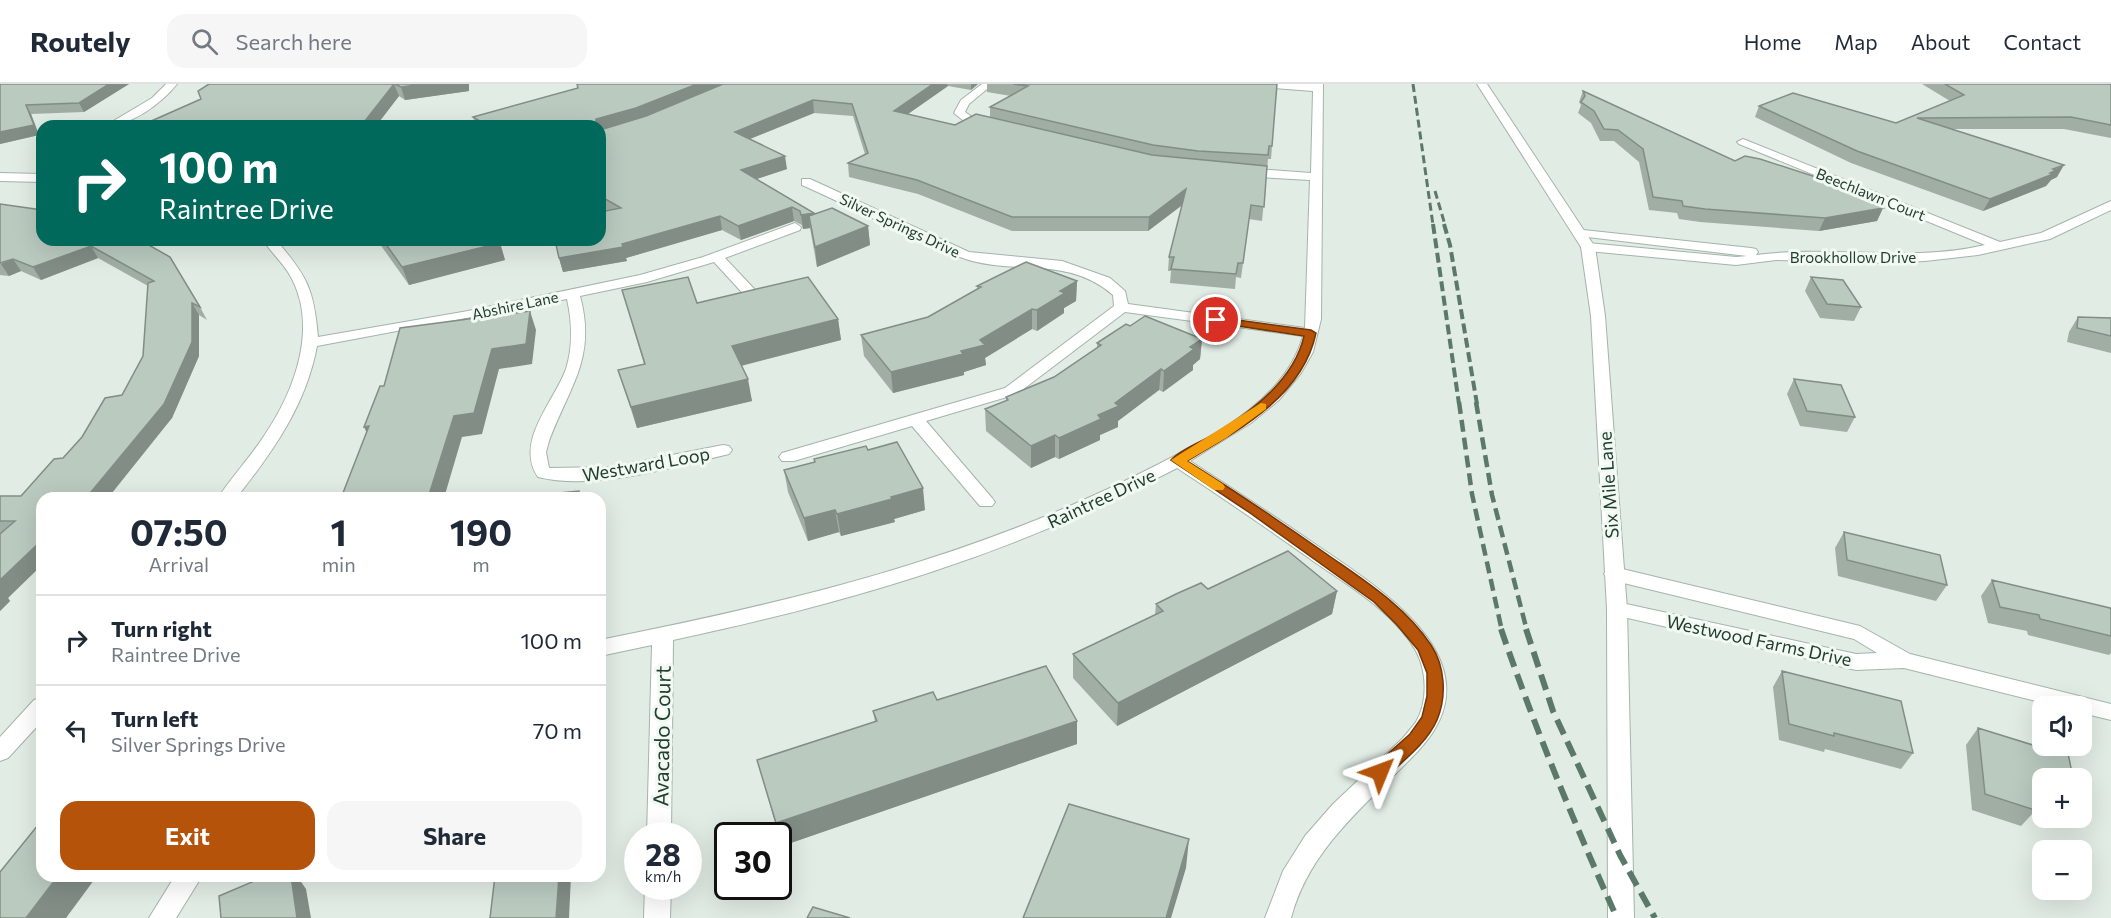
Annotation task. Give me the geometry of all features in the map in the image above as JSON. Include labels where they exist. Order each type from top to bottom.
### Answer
[{"type":"street","points":[[121,120],[156,100],[172,84]]},
{"type":"street","points":[[988,84],[965,102],[959,113],[968,119],[997,127]]},
{"type":"street","points":[[1261,84],[1318,86]]},
{"type":"street","name":"Six Mile Lane","points":[[1482,84],[1583,239],[1598,316],[1617,609],[1621,918]]},
{"type":"street","name":"Raintree Drive","points":[[606,647],[729,623],[873,586],[1016,538],[1127,489],[1221,435],[1265,404],[1284,386],[1307,351],[1314,319],[1318,86]]},
{"type":"street","name":"Beechlawn Court","points":[[1743,142],[1998,246]]},
{"type":"street","points":[[16,177],[33,168]]},
{"type":"street","points":[[1231,172],[1318,177]]},
{"type":"street","points":[[0,177],[36,178]]},
{"type":"street","name":"Silver Springs Drive","points":[[806,182],[966,255],[995,260],[1062,265],[1105,281],[1120,294],[1120,307]]},
{"type":"street","name":"Brookhollow Drive","points":[[1583,239],[1736,261],[1776,256],[1885,259],[1925,257],[2045,236],[2111,205]]},
{"type":"street","name":"Abshire Lane","points":[[311,343],[468,315],[642,279],[716,257],[795,227]]},
{"type":"street","points":[[232,492],[252,468],[291,406],[306,366],[311,343],[309,300],[290,262],[276,246]]},
{"type":"street","points":[[716,257],[753,296]]},
{"type":"street","name":"Westward Loop","points":[[572,293],[577,310],[576,354],[573,367],[540,440],[537,460],[543,473],[571,477],[605,475],[723,450]]},
{"type":"street","points":[[788,457],[1011,391],[1114,315],[1120,307],[1311,333]]},
{"type":"street","points":[[916,420],[986,502]]},
{"type":"street","points":[[1177,460],[1254,510],[1379,598],[1425,648],[1435,673],[1435,696],[1430,718],[1416,738],[1341,812],[1298,866],[1280,905],[1278,918]]},
{"type":"street","points":[[1614,574],[1860,633],[1904,660]]},
{"type":"street","name":"Westwood Farms Drive","points":[[1617,609],[1856,662],[1904,660],[2111,712]]},
{"type":"street","name":"Avacado Court","points":[[659,822],[663,636]]},
{"type":"street","points":[[0,753],[36,713]]},
{"type":"street","points":[[162,918],[185,882]]},
{"type":"street","points":[[657,918],[658,900]]},
{"type":"building","points":[[0,84],[109,84],[79,103],[26,105],[34,125],[0,132]]},
{"type":"building","points":[[209,84],[394,84],[366,120],[154,120],[201,99],[198,91]]},
{"type":"building","points":[[395,84],[423,84],[401,87]]},
{"type":"building","points":[[577,84],[697,84],[636,108],[596,120],[478,120],[473,117],[578,88]]},
{"type":"building","points":[[723,84],[933,84],[894,111],[955,125],[976,114],[1152,155],[1267,166],[1264,207],[1251,205],[1243,263],[1238,263],[1236,274],[1171,269],[1174,257],[1169,257],[1186,189],[1149,217],[1012,217],[917,180],[848,163],[868,153],[852,104],[813,100],[735,132],[785,156],[741,170],[814,213],[801,215],[800,211],[792,207],[738,226],[720,216],[622,244],[623,247],[559,258],[556,246],[606,246],[606,211],[621,208],[606,199],[606,128],[646,116]]},
{"type":"building","points":[[1013,84],[1277,84],[1272,146],[1269,146],[1268,155],[1198,151],[1153,145],[990,107],[1028,86]]},
{"type":"building","points":[[1945,84],[2111,84],[2111,125],[2071,117],[1917,118],[2064,165],[2053,169],[2056,170],[2050,173],[2053,174],[1990,199],[1857,151],[1759,106],[1793,93],[1896,123],[1964,95]]},
{"type":"building","points":[[1583,91],[1735,161],[1745,156],[1760,159],[1831,182],[1883,208],[1825,218],[1705,209],[1683,206],[1682,201],[1653,197],[1643,149],[1618,130],[1604,129],[1594,111],[1581,102],[1585,96]]},
{"type":"building","points":[[0,204],[36,209],[36,246],[91,246],[33,267],[13,259],[0,263]]},
{"type":"building","points":[[832,208],[868,226],[815,247],[809,216]]},
{"type":"building","points":[[91,246],[151,246],[170,257],[200,307],[192,303],[192,342],[164,404],[91,492],[36,492],[36,546],[0,580],[0,534],[15,521],[0,521],[0,496],[21,496],[54,459],[63,458],[82,437],[105,398],[122,395],[143,356],[148,283],[154,281]]},
{"type":"building","points":[[387,246],[488,246],[402,267]]},
{"type":"building","points":[[1026,262],[1077,281],[1060,291],[1065,293],[1037,310],[1032,309],[980,340],[985,345],[961,351],[963,354],[891,372],[861,335],[928,317],[981,287],[977,286]]},
{"type":"building","points":[[688,277],[697,303],[808,277],[838,319],[732,346],[748,379],[631,407],[618,370],[645,364],[622,290]]},
{"type":"building","points":[[1811,277],[1843,280],[1861,307],[1827,304]]},
{"type":"building","points":[[530,311],[526,344],[492,349],[474,413],[454,416],[430,492],[343,492],[369,426],[364,427],[380,386],[384,386],[400,328]]},
{"type":"building","points":[[1145,316],[1202,339],[1190,347],[1194,349],[1164,371],[1161,369],[1115,403],[1119,406],[1098,415],[1101,419],[1059,438],[1055,435],[1031,446],[985,409],[1008,400],[1006,397],[1054,377],[1101,345],[1097,343],[1126,324],[1130,326]]},
{"type":"building","points":[[2078,317],[2111,318],[2111,336],[2077,328]]},
{"type":"building","points":[[1794,379],[1841,385],[1855,417],[1807,411]]},
{"type":"building","points":[[897,442],[923,488],[837,514],[835,510],[804,518],[784,470],[815,462],[814,459],[866,446],[868,450]]},
{"type":"building","points":[[1844,532],[1940,555],[1947,585],[1847,560]]},
{"type":"building","points":[[1288,551],[1337,591],[1118,703],[1073,654],[1163,611],[1156,604],[1176,594],[1201,583],[1208,589]]},
{"type":"building","points":[[1992,580],[2110,608],[2111,636],[2040,619],[2039,615],[2000,607]]},
{"type":"building","points":[[1046,666],[1077,721],[776,822],[757,760],[877,721],[873,711],[933,692],[937,700]]},
{"type":"building","points":[[1782,671],[1901,701],[1913,753],[1789,724]]},
{"type":"building","points":[[1978,728],[2032,745],[2032,756],[2069,756],[2071,768],[2032,768],[2032,809],[1985,794]]},
{"type":"building","points":[[1069,804],[1189,839],[1166,918],[1023,918]]},
{"type":"building","points":[[36,827],[36,882],[53,882],[26,918],[0,918],[0,872]]},
{"type":"building","points":[[252,882],[292,882],[297,918],[221,918],[219,896]]},
{"type":"building","points":[[494,882],[559,882],[556,918],[490,918]]},
{"type":"building","points":[[813,907],[850,918],[807,918]]},
{"type":"railway","points":[[1413,84],[1433,225]]},
{"type":"railway","points":[[1435,191],[1445,225]]},
{"type":"railway","points":[[1433,224],[1459,404]]},
{"type":"railway","points":[[1444,224],[1450,245],[1477,404]]},
{"type":"railway","points":[[1459,402],[1472,494],[1502,631]]},
{"type":"railway","points":[[1476,402],[1492,495],[1527,631]]},
{"type":"railway","points":[[1501,629],[1527,703],[1617,918]]},
{"type":"railway","points":[[1526,629],[1553,711],[1620,855],[1655,918]]},
{"type":"slow traffic","points":[[1219,487],[1177,460],[1221,435],[1261,406]]},
{"type":"route","points":[[1216,320],[1311,333],[1307,351],[1284,386],[1265,404],[1221,435],[1177,460],[1254,510],[1379,598],[1425,648],[1435,673],[1435,696],[1430,718],[1416,738],[1380,772]]}]
